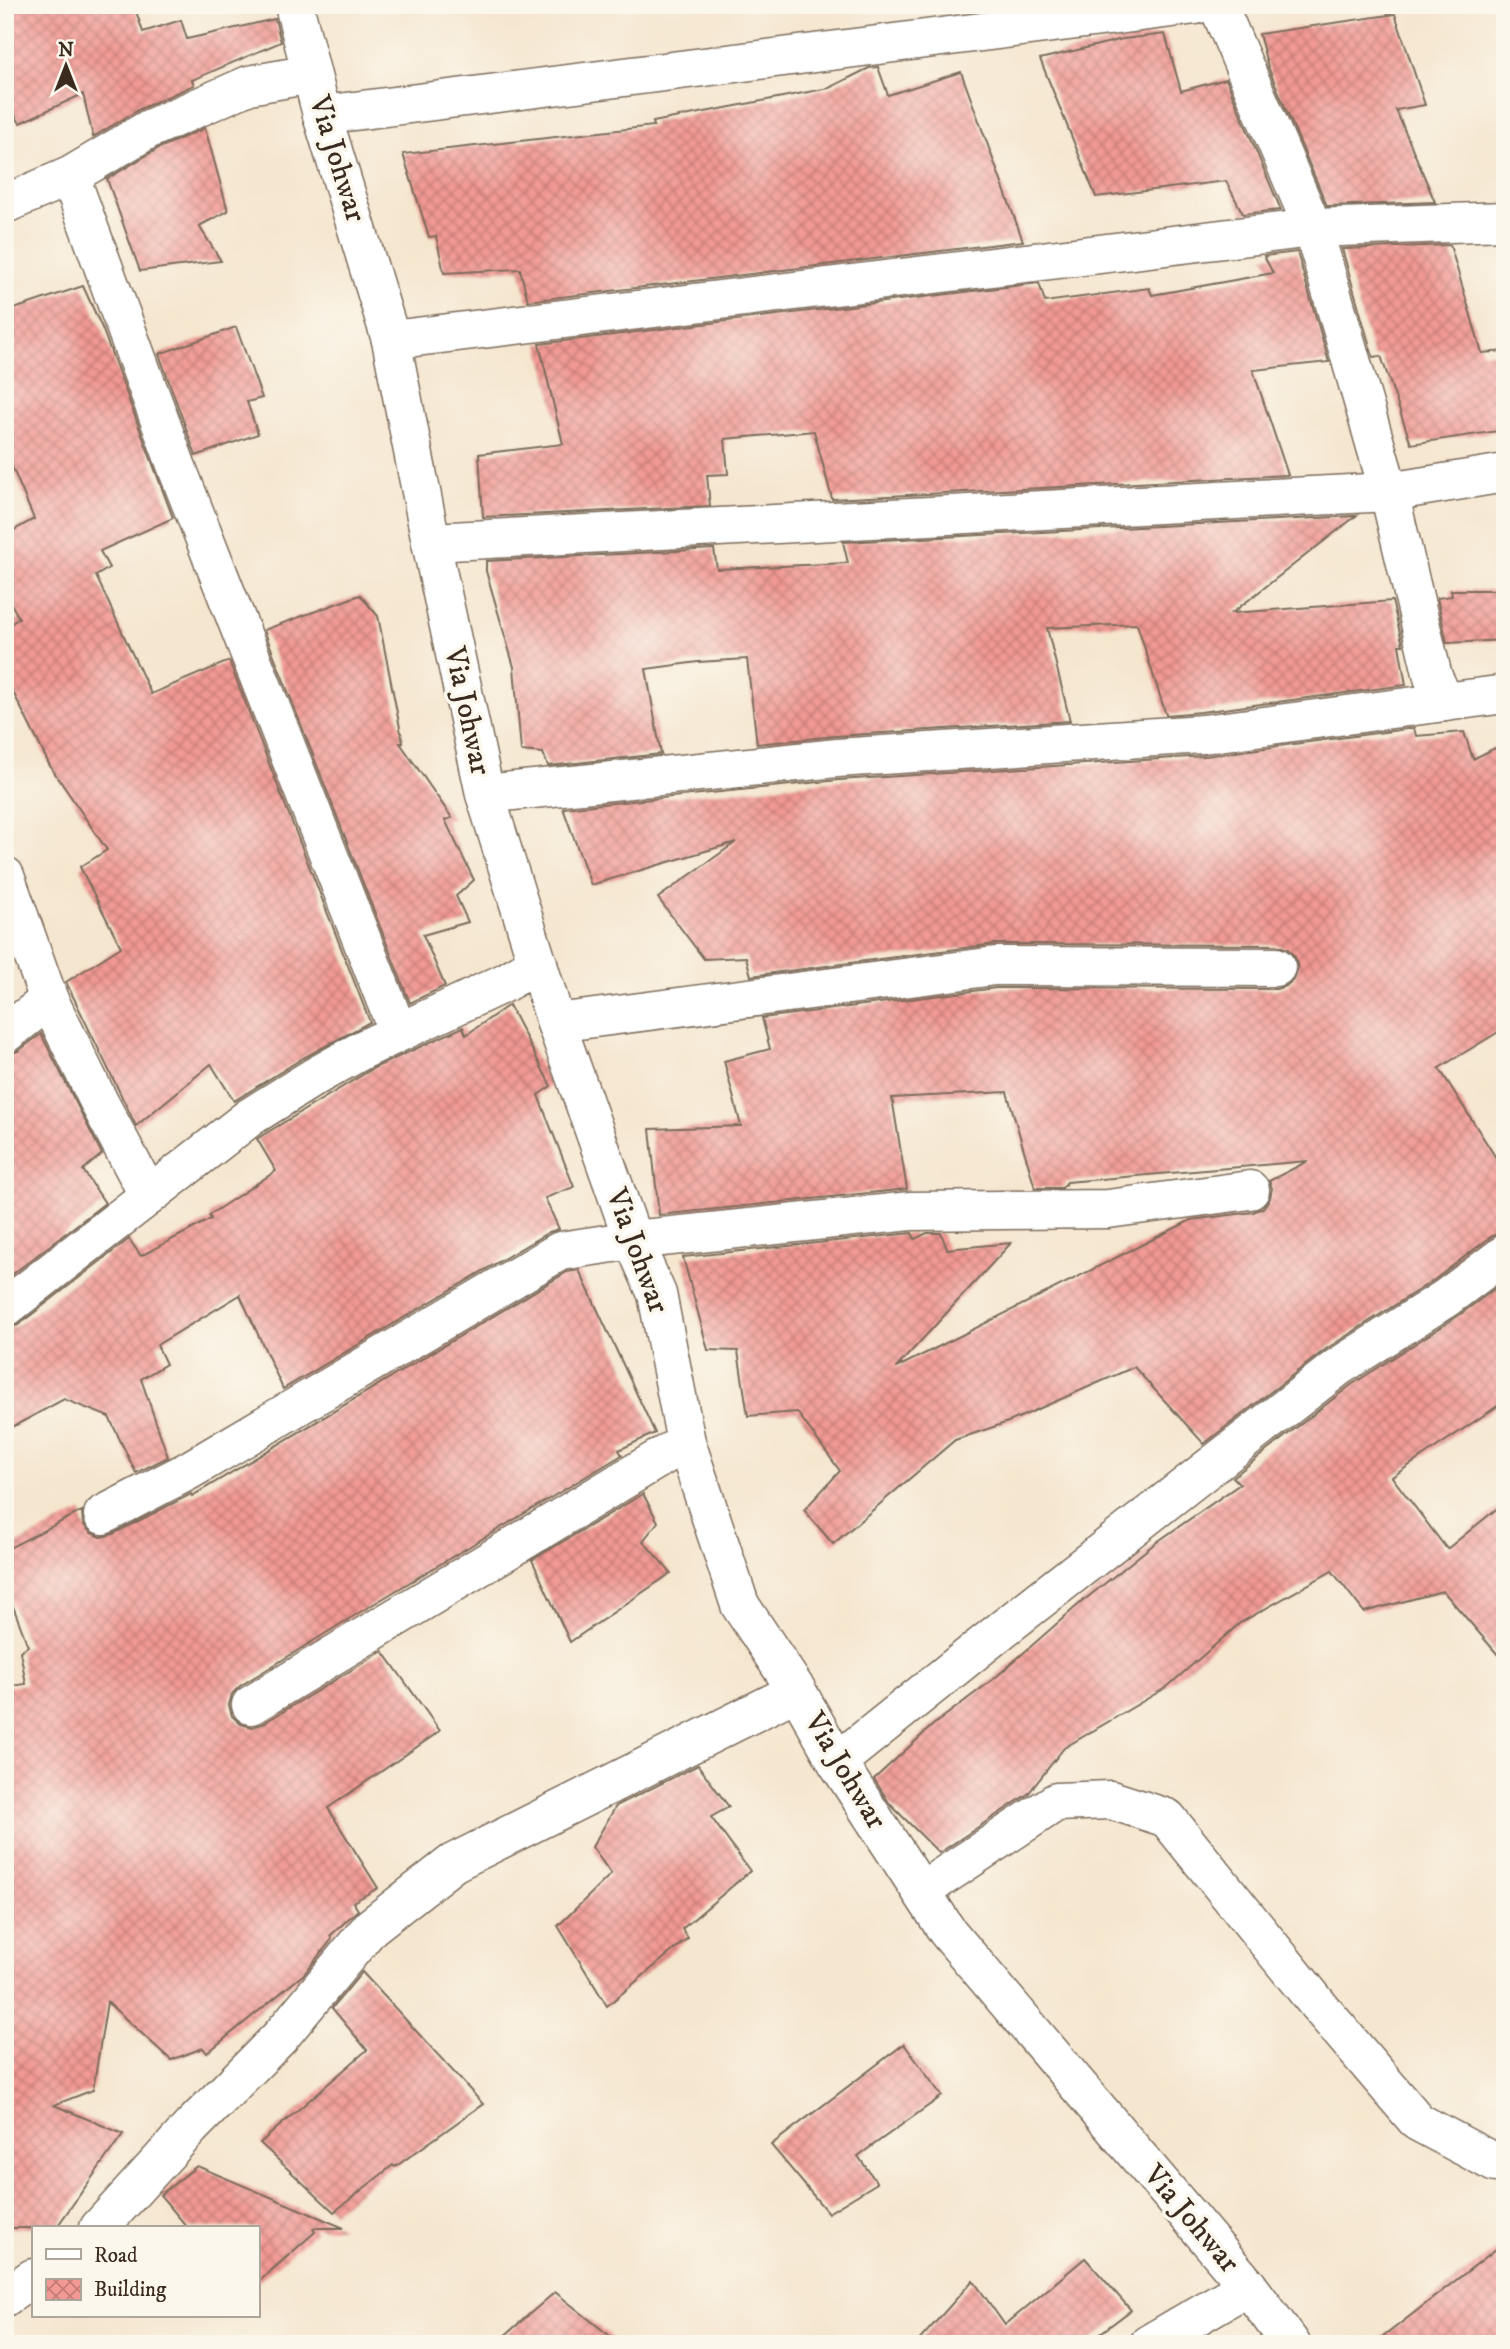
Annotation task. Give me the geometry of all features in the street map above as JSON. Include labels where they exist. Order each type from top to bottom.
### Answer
[{"type":"street","name":"Via Johwar","points":[[293,5],[391,340],[485,794],[556,1023],[633,1240],[657,1294],[686,1442],[740,1605],[797,1691],[837,1762],[947,1931],[1248,2286],[1291,2344]]},
{"type":"street","points":[[323,115],[1196,5]]},
{"type":"street","points":[[1218,5],[1313,228],[1389,492],[1433,677],[1445,702]]},
{"type":"street","points":[[5,204],[70,176],[149,129],[249,85],[311,74]]},
{"type":"street","points":[[70,176],[179,473],[398,1032]]},
{"type":"street","points":[[391,340],[1313,228],[1505,221]]},
{"type":"street","points":[[431,542],[1389,492],[1505,474]]},
{"type":"street","points":[[485,794],[837,758],[1203,734],[1505,694]]},
{"type":"street","points":[[5,876],[49,1000],[149,1196]]},
{"type":"street","points":[[5,1308],[250,1117],[314,1077],[398,1032],[506,982],[538,963]]},
{"type":"street","points":[[556,1023],[995,966],[1276,967]]},
{"type":"street","points":[[5,1034],[49,1000]]},
{"type":"street","points":[[103,1516],[188,1471],[560,1251],[633,1240],[911,1211],[1108,1209],[1250,1190]]},
{"type":"street","points":[[837,1762],[1338,1367],[1446,1298],[1505,1254]]},
{"type":"street","points":[[251,1705],[686,1442]]},
{"type":"street","points":[[101,2226],[191,2127],[280,2037],[371,1927],[453,1863],[797,1691]]},
{"type":"street","points":[[921,1891],[1056,1801],[1111,1800],[1167,1818],[1319,2006],[1418,2122],[1495,2163],[1505,2162]]},
{"type":"street","points":[[5,2297],[32,2279]]},
{"type":"street","points":[[1149,2344],[1248,2286]]},
{"type":"building","points":[[5,5],[134,5],[143,32],[181,20],[187,39],[275,19],[281,42],[192,80],[194,85],[140,109],[93,137],[83,94],[20,123],[5,101]]},
{"type":"building","points":[[1395,14],[1425,105],[1396,110],[1435,202],[1327,206],[1268,67],[1259,34]]},
{"type":"building","points":[[1165,34],[1181,91],[1226,79],[1281,210],[1243,214],[1226,181],[1096,197],[1040,59],[1123,39]]},
{"type":"building","points":[[878,67],[888,95],[961,72],[1023,241],[528,301],[520,269],[444,273],[436,236],[429,237],[403,154],[654,126],[653,122],[829,88],[869,68]]},
{"type":"building","points":[[205,128],[228,211],[199,226],[221,261],[140,271],[107,179],[159,148]]},
{"type":"building","points":[[1450,245],[1482,353],[1505,351],[1505,430],[1411,444],[1381,356],[1373,357],[1342,249]]},
{"type":"building","points":[[1297,252],[1329,362],[1253,370],[1288,475],[832,499],[814,431],[725,439],[728,474],[707,475],[710,506],[483,517],[479,454],[563,444],[539,344],[1039,283],[1045,302],[1149,288],[1152,295],[1273,273],[1264,256]]},
{"type":"building","points":[[83,286],[102,328],[173,518],[100,551],[109,568],[96,576],[151,694],[229,661],[370,1022],[303,1058],[234,1101],[211,1064],[136,1126],[66,982],[121,947],[80,867],[107,850],[50,766],[5,676],[5,628],[19,618],[5,593],[5,535],[34,519],[5,450],[5,312]]},
{"type":"building","points":[[236,327],[262,398],[247,402],[258,434],[196,456],[159,354]]},
{"type":"building","points":[[1356,516],[1232,613],[1392,601],[1403,645],[1399,645],[1406,685],[1166,715],[1137,624],[1047,628],[1070,721],[836,736],[757,744],[747,659],[698,662],[646,669],[661,754],[548,766],[543,753],[521,751],[514,667],[486,571],[486,561],[714,549],[717,569],[848,563],[843,542]]},
{"type":"building","points":[[1451,590],[1505,590],[1505,640],[1447,643],[1437,598],[1452,596]]},
{"type":"building","points":[[360,595],[378,616],[403,743],[400,743],[452,818],[445,820],[474,880],[456,896],[468,922],[423,935],[445,986],[410,1003],[264,630]]},
{"type":"building","points":[[1414,728],[1416,736],[1464,732],[1473,759],[1505,743],[1505,1028],[1439,1068],[1505,1172],[1505,1233],[1492,1236],[1434,1280],[1326,1349],[1204,1444],[1134,1367],[1011,1421],[955,1440],[833,1544],[804,1510],[840,1471],[797,1412],[748,1416],[738,1351],[708,1350],[683,1257],[912,1233],[915,1239],[927,1233],[941,1233],[947,1249],[1011,1243],[896,1368],[1191,1220],[1253,1212],[1263,1208],[1270,1198],[1272,1188],[1269,1181],[1308,1161],[1067,1182],[1062,1188],[1035,1188],[1007,1092],[892,1098],[907,1189],[659,1215],[650,1129],[741,1126],[724,1061],[770,1049],[762,1018],[996,988],[1276,989],[1286,986],[1294,979],[1298,968],[1295,957],[1288,949],[1276,945],[995,944],[751,976],[746,957],[704,959],[658,898],[736,842],[591,885],[563,808],[839,780],[1205,756]]},
{"type":"building","points":[[509,1005],[551,1086],[538,1095],[574,1187],[545,1198],[559,1229],[549,1232],[283,1389],[240,1295],[157,1345],[166,1364],[141,1379],[168,1457],[136,1473],[109,1417],[64,1399],[5,1431],[5,1329],[18,1325],[129,1239],[141,1256],[211,1219],[209,1215],[276,1171],[257,1139],[263,1135],[374,1068],[463,1027],[466,1035]]},
{"type":"building","points":[[41,1034],[102,1154],[83,1170],[105,1203],[5,1280],[5,1055],[18,1051]]},
{"type":"building","points":[[579,1270],[655,1433],[619,1450],[622,1455],[357,1614],[240,1686],[232,1694],[229,1705],[232,1716],[241,1724],[252,1727],[262,1724],[383,1651],[440,1731],[328,1808],[378,1888],[353,1902],[358,1910],[330,1936],[332,1939],[304,1974],[207,2053],[203,2048],[171,2060],[107,2002],[93,2090],[54,2105],[123,2134],[57,2226],[5,2228],[5,1687],[26,1684],[20,1651],[28,1646],[5,1585],[5,1550],[82,1511],[83,1524],[91,1533],[101,1537],[113,1534],[191,1494],[192,1496],[567,1272]]},
{"type":"building","points":[[1505,1281],[1505,1401],[1392,1477],[1447,1549],[1505,1502],[1505,1663],[1443,1591],[1364,1612],[1332,1571],[1240,1623],[1167,1687],[1064,1748],[1028,1794],[939,1853],[890,1804],[874,1779],[933,1725],[996,1677],[1078,1605],[1154,1544],[1240,1484],[1233,1477],[1351,1385],[1458,1316]]},
{"type":"building","points":[[643,1494],[658,1522],[643,1541],[671,1573],[570,1642],[532,1560]]},
{"type":"building","points":[[698,1765],[729,1807],[711,1817],[750,1871],[682,1929],[688,1938],[607,2006],[558,1926],[611,1874],[592,1847],[616,1806]]},
{"type":"building","points":[[362,1972],[483,2104],[395,2167],[393,2165],[334,2212],[260,2143],[367,2050],[332,2008]]},
{"type":"building","points":[[904,2044],[942,2096],[858,2156],[877,2183],[828,2213],[771,2145]]},
{"type":"building","points":[[197,2166],[344,2228],[313,2228],[315,2232],[259,2281],[259,2226],[186,2226],[160,2195]]},
{"type":"building","points":[[1505,2242],[1505,2344],[1374,2344]]},
{"type":"building","points":[[1085,2258],[1131,2310],[1086,2344],[916,2344],[973,2280],[1005,2325]]},
{"type":"building","points":[[555,2292],[620,2344],[495,2344]]}]
